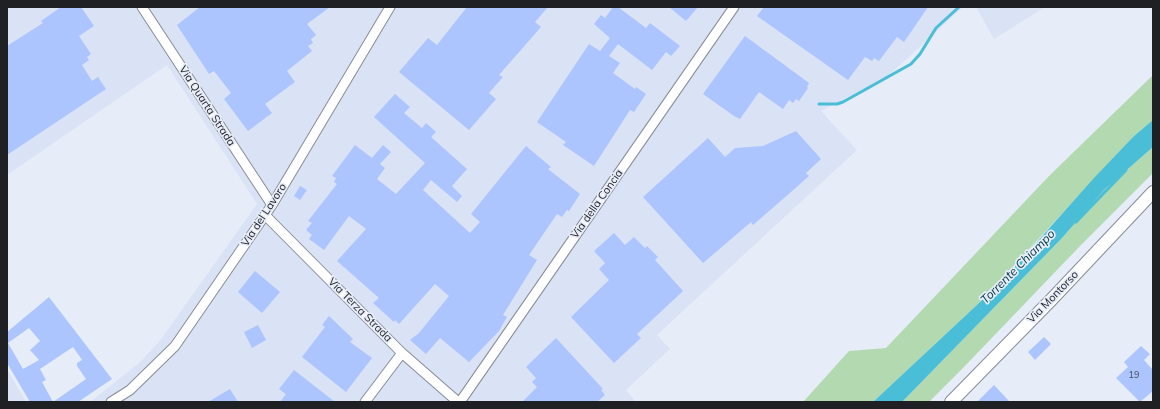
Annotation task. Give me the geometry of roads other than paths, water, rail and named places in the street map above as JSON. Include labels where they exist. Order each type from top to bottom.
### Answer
[{"type":"main road","name":"Via Montorso","points":[[951,402],[1052,299],[1153,192]]},
{"type":"street","name":"Via Quarta Strada","points":[[142,7],[272,206]]},
{"type":"street","name":"Via del Lavoro","points":[[111,402],[130,390],[175,346],[272,206],[390,7]]},
{"type":"street","name":"Via della Concia","points":[[459,402],[734,7]]},
{"type":"street","name":"Via Terza Strada","points":[[265,215],[402,353],[459,402]]},
{"type":"street","points":[[365,402],[402,353]]},
{"type":"water","points":[[1153,120],[1153,147],[1105,189],[1062,238],[902,402],[873,402],[1011,271],[1094,178],[1134,136]]},
{"type":"waterway","points":[[819,104],[837,104],[843,102],[911,64],[920,54],[936,28],[959,7]]},
{"type":"waterway","name":"Torrente Chiampo","points":[[1076,222],[1126,170]]}]
